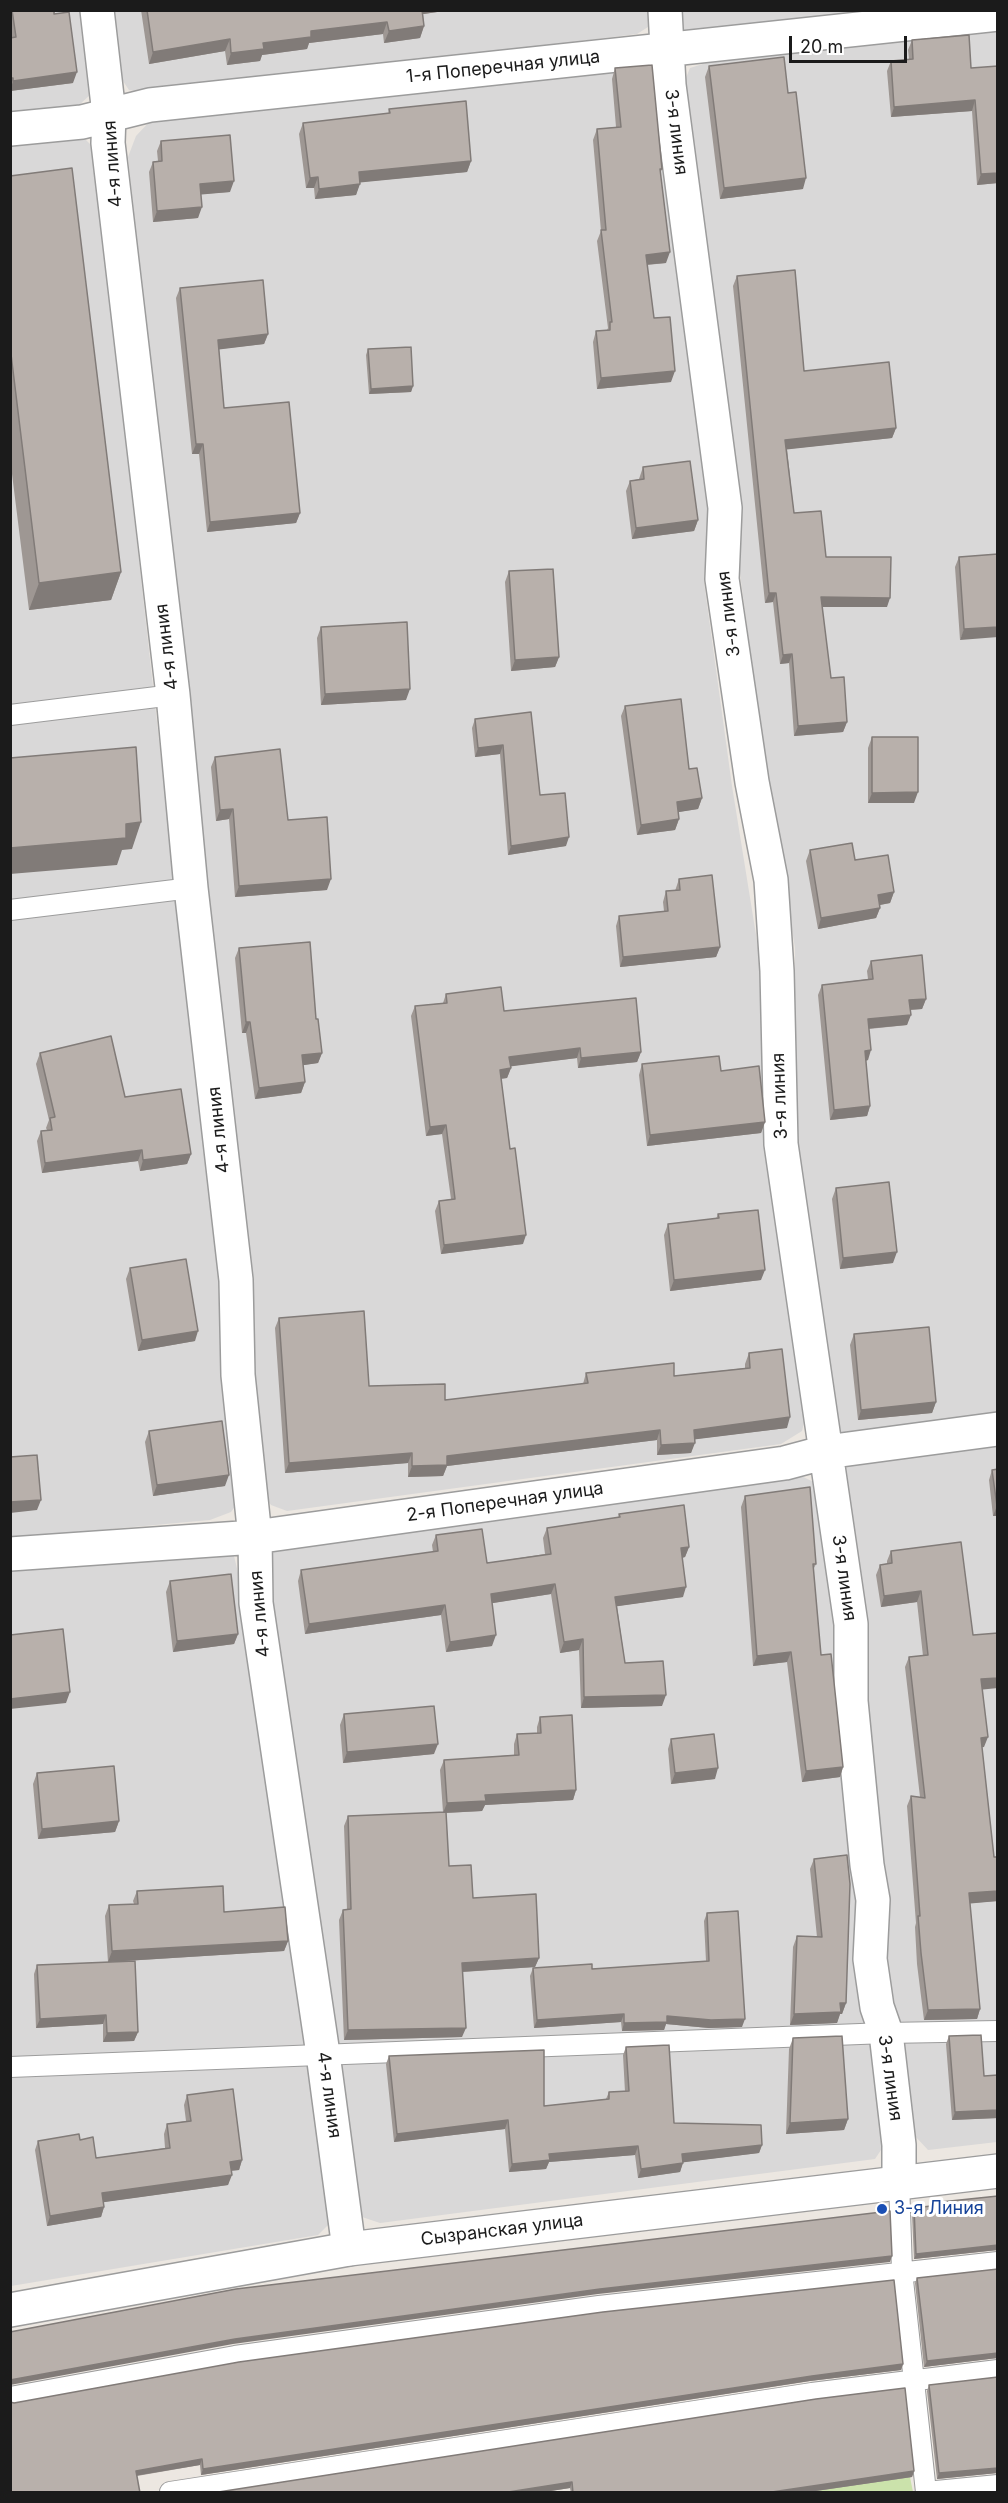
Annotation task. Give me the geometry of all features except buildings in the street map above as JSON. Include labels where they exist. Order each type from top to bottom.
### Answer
[{"type":"street","name":"4-я линия","points":[[97,10],[109,114],[108,143],[173,694],[191,888],[236,1280],[238,1375],[255,1537],[256,1603],[323,2054],[349,2249]]},
{"type":"street","name":"3-я линия","points":[[665,10],[669,85],[725,508],[722,579],[752,782],[771,880],[777,971],[781,1144],[819,1418],[851,1624],[851,1701],[867,1865],[873,1900],[870,1959],[877,2007],[886,2033],[899,2145],[899,2181]]},
{"type":"street","name":"1-я Поперечная улица","points":[[10,129],[82,122],[150,105],[998,14]]},
{"type":"street","name":"2-я Поперечная улица","points":[[10,1554],[255,1537],[785,1462],[826,1452],[998,1429]]},
{"type":"street","name":"Сызранская улица","points":[[10,2310],[349,2249],[899,2181],[998,2171]]},
{"type":"lane","points":[[10,715],[173,694]]},
{"type":"lane","points":[[10,910],[191,888]]},
{"type":"lane","points":[[10,2067],[886,2033],[998,2031]]},
{"type":"lane","points":[[899,2181],[902,2271],[926,2492],[998,2485]]},
{"type":"lane","points":[[10,2397],[235,2356],[599,2306],[998,2262]]},
{"type":"lane","points":[[170,2493],[913,2379],[998,2370]]},
{"type":"shaded area","points":[[653,10],[648,27],[637,34],[151,94],[129,90],[117,72],[110,11]]},
{"type":"shaded area","points":[[11,11],[85,11],[93,77],[90,95],[78,106],[11,113]]},
{"type":"shaded area","points":[[673,11],[874,11],[685,35],[674,20]]},
{"type":"shaded area","points":[[997,31],[997,1423],[846,1437],[832,1427],[795,1140],[795,948],[767,776],[727,476],[682,88],[690,68],[706,63]]},
{"type":"shaded area","points":[[648,67],[658,78],[710,507],[704,582],[732,786],[762,972],[807,1410],[802,1431],[781,1444],[287,1511],[271,1505],[263,1494],[128,157],[136,136],[152,119]]},
{"type":"shaded area","points":[[80,134],[93,147],[243,1495],[231,1512],[210,1520],[11,1538],[11,141]]},
{"type":"shaded area","points":[[997,1442],[997,2142],[928,2150],[915,2136],[898,2022],[889,2008],[838,1480],[848,1460]]},
{"type":"shaded area","points":[[799,1475],[820,1485],[889,2138],[875,2159],[380,2223],[362,2217],[353,2207],[265,1562],[272,1549],[480,1509],[505,1520]]},
{"type":"shaded area","points":[[220,1551],[234,1556],[246,1606],[331,2222],[318,2235],[11,2286],[11,1567]]},
{"type":"green space","points":[[910,2477],[913,2492],[802,2492]]},
{"type":"place","name":"3-я Линия","points":[[882,2209]]}]
